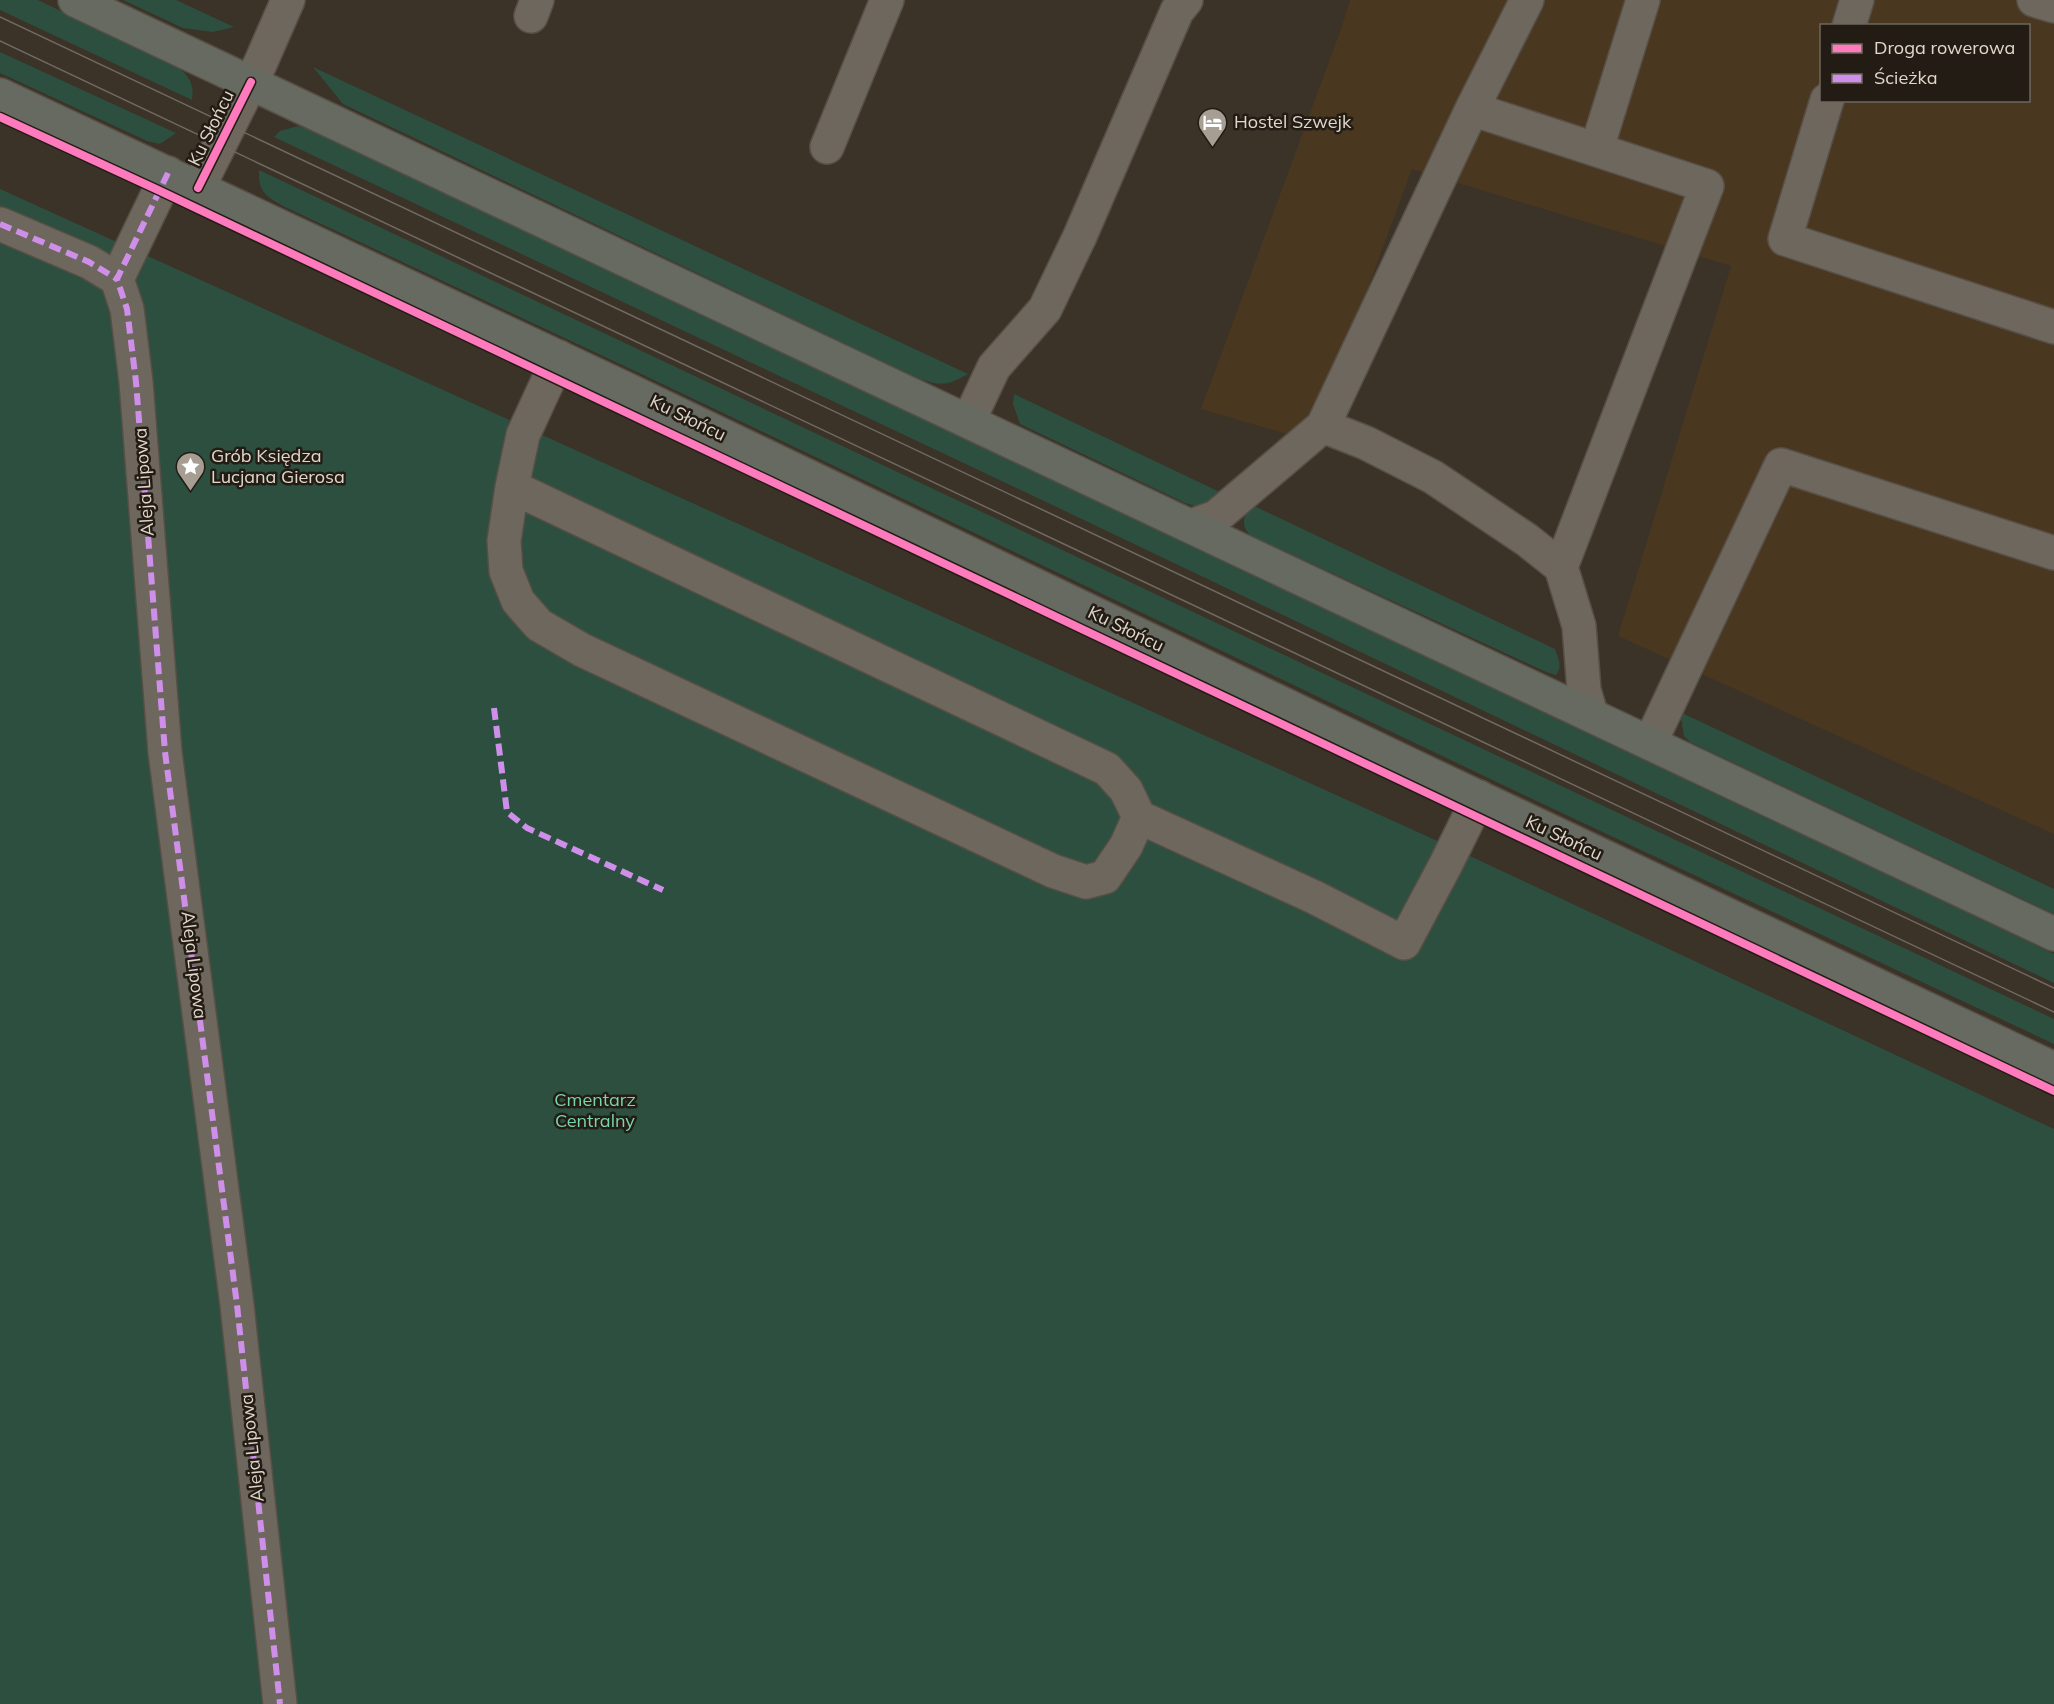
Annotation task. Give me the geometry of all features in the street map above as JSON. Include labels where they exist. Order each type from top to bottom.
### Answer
[{"type":"main road","name":"Ku Słońcu","points":[[75,0],[2054,934]]},
{"type":"main road","name":"Ku Słońcu","points":[[0,95],[559,357],[2054,1069]]},
{"type":"street","points":[[251,82],[288,0]]},
{"type":"street","points":[[827,147],[887,0]]},
{"type":"street","points":[[969,420],[994,367],[1045,309],[1080,236],[1177,11],[1186,0]]},
{"type":"street","points":[[1191,526],[1216,517],[1323,426],[1472,109],[1527,0]]},
{"type":"street","points":[[1597,148],[1643,0]]},
{"type":"street","points":[[1850,24],[1857,0]]},
{"type":"street","points":[[2034,0],[2054,6]]},
{"type":"street","name":"Ku Słońcu","points":[[198,188],[251,82]]},
{"type":"street","points":[[1826,102],[1785,239],[2054,327]]},
{"type":"street","points":[[1472,109],[1597,148],[1707,186],[1561,567]]},
{"type":"street","points":[[0,224],[89,262],[117,279],[168,173]]},
{"type":"street","name":"Aleja Lipowa","points":[[117,279],[127,309],[135,370],[165,752],[235,1293],[280,1704]]},
{"type":"street","points":[[559,357],[523,435],[504,541],[506,571],[518,601],[539,625],[571,644],[1042,866],[1086,882],[1105,877],[1126,846],[1139,817]]},
{"type":"street","points":[[1323,426],[1366,443],[1433,477],[1527,540],[1561,567],[1579,626],[1584,690],[1591,714]]},
{"type":"street","points":[[1650,743],[1781,465],[2054,553]]},
{"type":"street","points":[[512,488],[1107,769],[1126,790],[1139,817],[1314,897],[1404,943],[1479,797]]},
{"type":"shaded area","points":[[1350,0],[2054,0],[2054,834],[1618,636],[1731,266],[1412,169],[1311,441],[1201,409]]},
{"type":"green space","points":[[0,0],[38,0],[180,69],[191,83],[192,100],[0,10]]},
{"type":"green space","points":[[123,0],[176,0],[234,27],[213,32],[183,28]]},
{"type":"green space","points":[[0,52],[176,133],[160,144],[147,141],[0,73]]},
{"type":"green space","points":[[313,67],[968,374],[942,384],[915,377],[343,104]]},
{"type":"green space","points":[[298,126],[309,129],[2054,954],[2054,983],[274,137],[280,131]]},
{"type":"green space","points":[[259,170],[2054,1019],[2054,1044],[285,207],[273,200],[262,189]]},
{"type":"green space","name":"Cmentarz Centralny","points":[[0,189],[1455,849],[2054,1129],[2054,1704],[0,1704]]},
{"type":"green space","points":[[1014,394],[1226,495],[1198,507],[1185,503],[1020,424],[1013,404]]},
{"type":"green space","points":[[1250,504],[1555,649],[1559,662],[1558,672],[1556,675],[1546,672],[1250,535],[1245,528],[1244,520]]},
{"type":"green space","points":[[1680,712],[2054,889],[2054,914],[1690,742],[1684,736]]},
{"type":"tram line","points":[[0,17],[2054,988]]},
{"type":"tram line","points":[[0,41],[2054,1012]]},
{"type":"marked path","points":[[168,173],[117,279],[127,309],[136,382],[165,752],[237,1305],[280,1704]]},
{"type":"marked path","points":[[0,224],[89,262],[117,279]]},
{"type":"marked path","points":[[494,708],[507,812],[527,828],[663,890]]},
{"type":"cycle path","points":[[198,188],[251,82]]},
{"type":"cycle path","points":[[0,117],[2054,1091]]},
{"type":"place","name":"Hostel Szwejk","points":[[1213,148]]},
{"type":"place","name":"Grób Księdza Lucjana Gierosa","points":[[190,492]]}]
